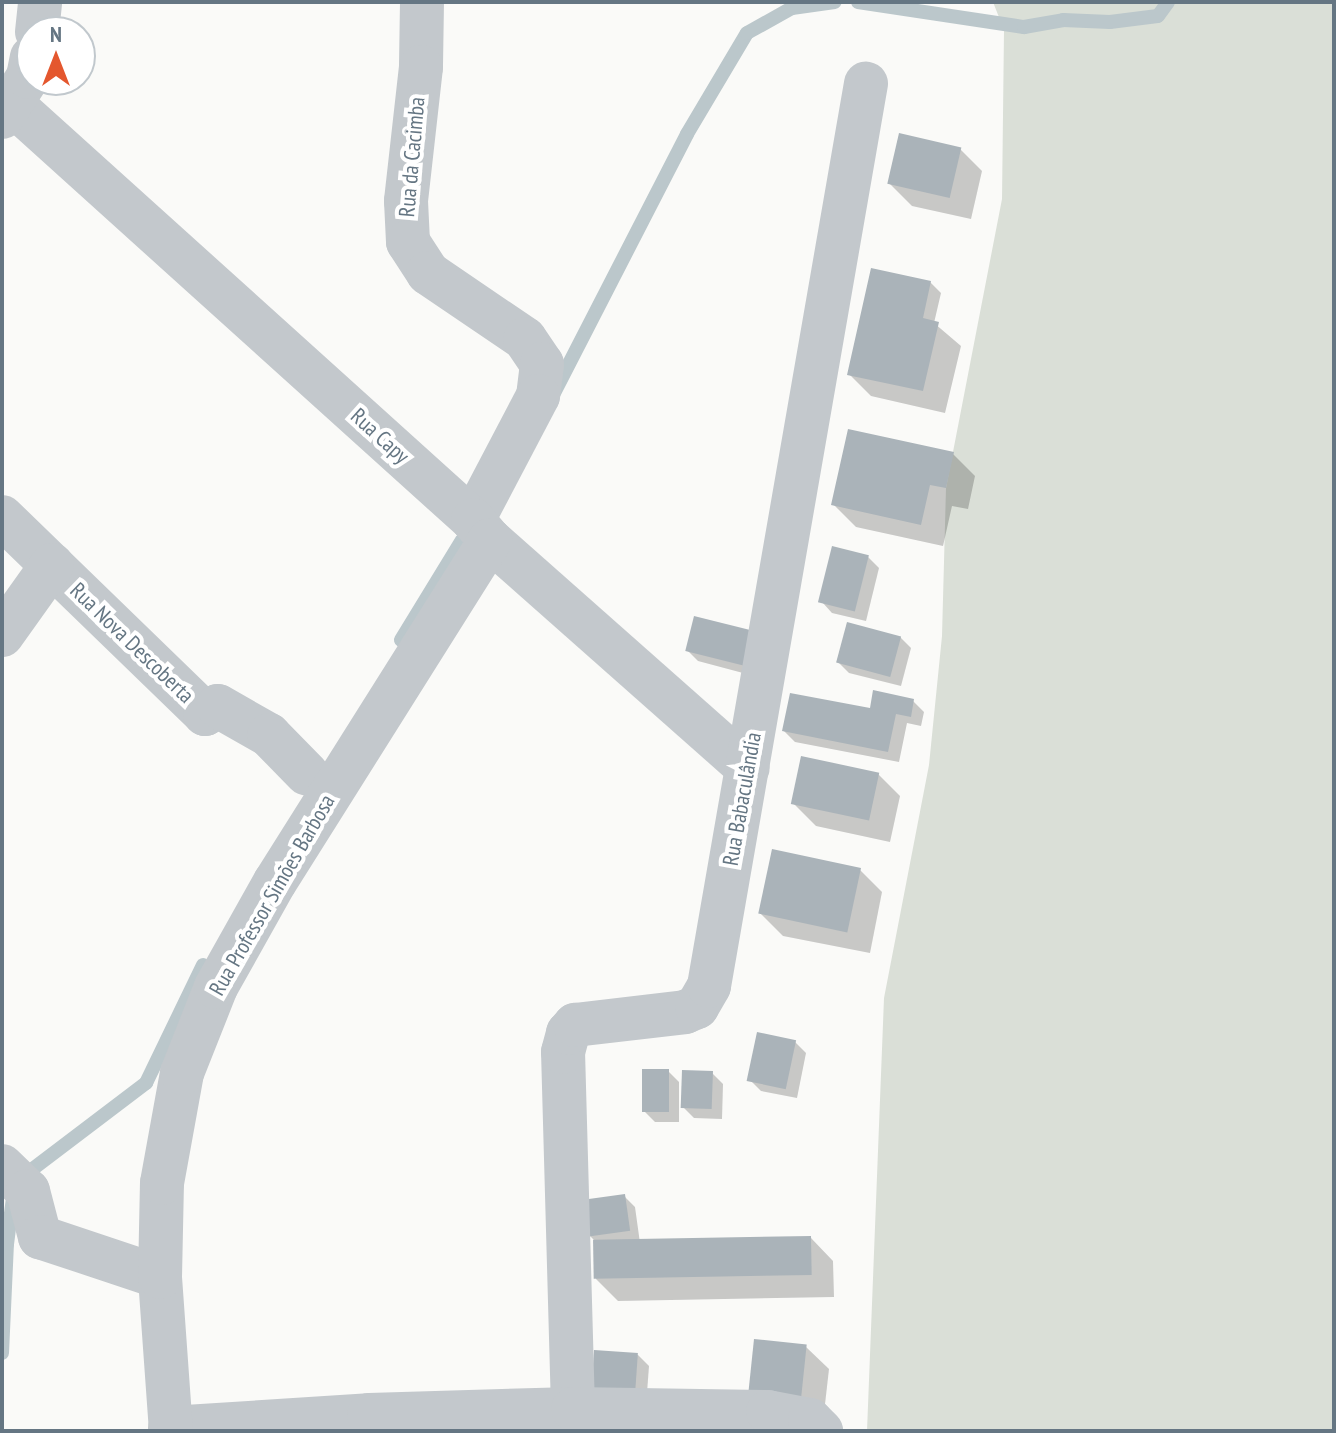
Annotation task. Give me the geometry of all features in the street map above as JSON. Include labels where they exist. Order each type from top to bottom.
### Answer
[{"type":"street","name":"Rua da Cacimba","points":[[422,2],[421,67],[406,201],[408,242],[428,273],[525,339],[537,352],[542,364],[538,396],[482,530]]},
{"type":"street","name":"Rua Babaculândia","points":[[573,1409],[563,1052],[568,1033],[586,1021],[685,1012],[697,1007],[709,986],[866,84]]},
{"type":"street","name":"Rua Capy","points":[[7,110],[748,768]]},
{"type":"street","name":"Rua Nova Descoberta","points":[[2,517],[205,714],[218,706],[269,735],[307,774]]},
{"type":"street","name":"Rua Professor Simões Barbosa","points":[[170,1429],[160,1277],[162,1183],[182,1073],[216,987],[482,530]]},
{"type":"street","points":[[2,635],[52,565]]},
{"type":"street","points":[[2,1166],[28,1191],[40,1237],[160,1277]]},
{"type":"street","points":[[170,1429],[369,1415],[573,1409],[768,1412],[810,1420],[821,1431]]},
{"type":"shaded area","points":[[993,2],[1334,2],[1334,1431],[867,1431],[884,998],[929,765],[942,636],[946,488],[1002,199],[1004,30]]},
{"type":"building","points":[[899,133],[961,147],[950,198],[887,184]]},
{"type":"building","points":[[871,268],[931,281],[923,318],[939,322],[923,391],[847,375]]},
{"type":"building","points":[[848,429],[954,452],[946,488],[930,485],[921,525],[831,505]]},
{"type":"building","points":[[832,546],[869,555],[855,611],[818,602]]},
{"type":"building","points":[[694,616],[757,632],[748,667],[685,651]]},
{"type":"building","points":[[847,622],[901,636],[890,677],[836,663]]},
{"type":"building","points":[[873,690],[914,699],[911,717],[896,714],[888,752],[782,731],[790,693],[870,708]]},
{"type":"building","points":[[801,756],[879,773],[869,821],[791,804]]},
{"type":"building","points":[[772,849],[861,868],[847,932],[758,914]]},
{"type":"building","points":[[757,1032],[796,1040],[786,1089],[747,1081]]},
{"type":"building","points":[[642,1069],[669,1069],[669,1112],[642,1112]]},
{"type":"building","points":[[682,1070],[713,1071],[712,1109],[681,1108]]},
{"type":"building","points":[[625,1194],[630,1231],[589,1236],[583,1200]]},
{"type":"building","points":[[811,1236],[812,1275],[594,1279],[593,1240]]},
{"type":"building","points":[[754,1339],[807,1345],[801,1399],[748,1394]]},
{"type":"building","points":[[594,1350],[638,1353],[635,1397],[591,1394]]},
{"type":"waterway","points":[[554,393],[687,134],[747,33],[792,8],[835,2]]},
{"type":"waterway","points":[[858,2],[1024,27],[1063,20],[1110,22],[1158,16],[1168,2]]},
{"type":"waterway","points":[[401,640],[462,540]]},
{"type":"waterway","points":[[25,1180],[30,1171],[146,1083],[203,965]]},
{"type":"waterway","points":[[2,1353],[7,1244],[13,1198]]}]
